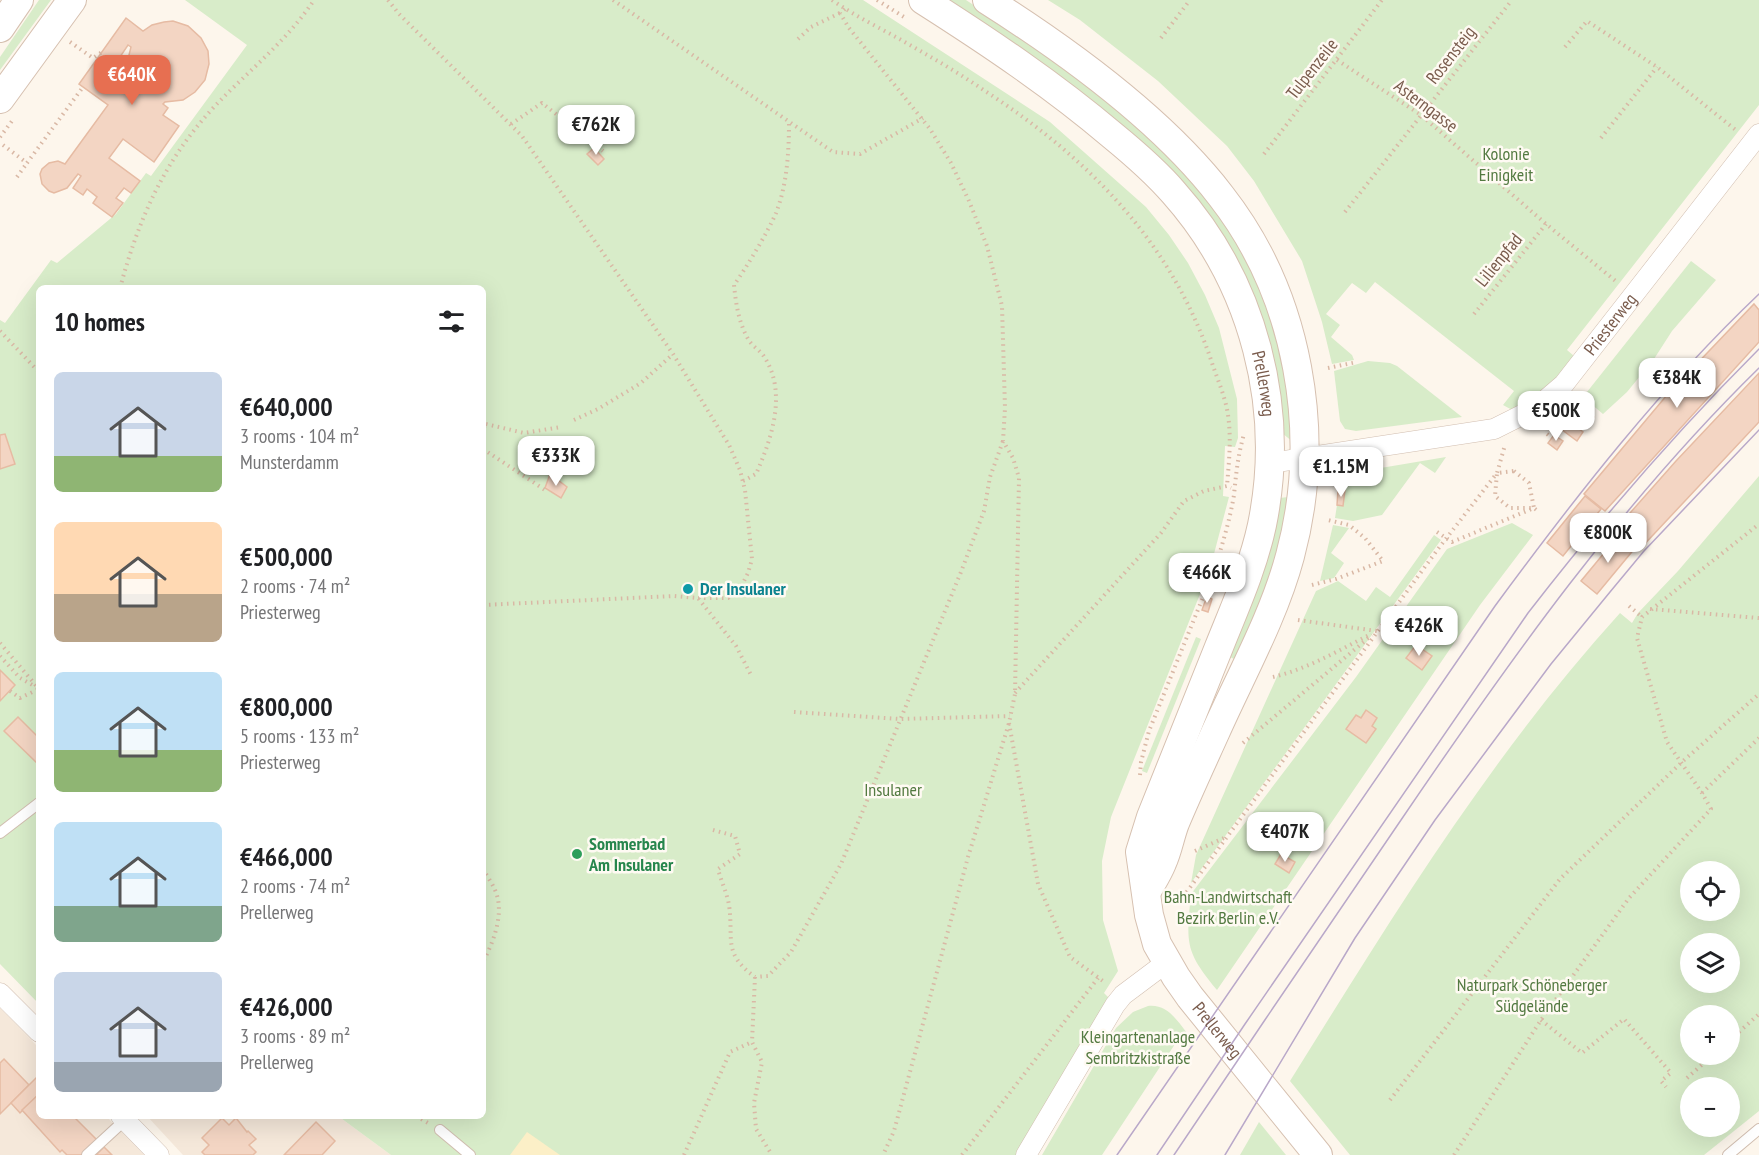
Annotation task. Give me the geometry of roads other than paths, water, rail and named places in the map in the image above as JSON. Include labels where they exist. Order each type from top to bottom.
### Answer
[{"type":"main road","points":[[0,28],[19,0]]},
{"type":"main road","points":[[0,99],[72,0]]},
{"type":"main road","name":"Prellerweg","points":[[987,0],[1051,43],[1140,112],[1193,163],[1232,210],[1265,267],[1288,329],[1303,405],[1305,458],[1301,497],[1295,537],[1281,583],[1178,815],[1162,863],[1147,891]]},
{"type":"main road","name":"Prellerweg","points":[[914,9],[989,42],[1069,100],[1139,158],[1184,204],[1215,249],[1248,317],[1263,374],[1270,431],[1270,463],[1262,526],[1246,579],[1145,834],[1140,852],[1149,915],[1153,931],[1167,962],[1190,997],[1318,1155]]},
{"type":"street","name":"Priesterweg","points":[[1270,463],[1494,429],[1526,415],[1564,384],[1755,138]]},
{"type":"street","points":[[1026,1155],[1115,1005],[1123,995],[1167,962]]},
{"type":"street","points":[[0,993],[36,1029]]},
{"type":"street","points":[[124,1119],[159,1155]]},
{"type":"lane","points":[[0,833],[36,805]]},
{"type":"lane","points":[[87,1155],[122,1119]]},
{"type":"lane","points":[[1728,1155],[1759,1129]]},
{"type":"lane","points":[[440,1130],[470,1155]]},
{"type":"tram line","points":[[1117,1155],[1495,606],[1620,444],[1687,367],[1759,294]]},
{"type":"tram line","points":[[1157,1155],[1528,613],[1639,477],[1759,349]]},
{"type":"tram line","points":[[1174,1155],[1442,760],[1525,643],[1614,528],[1660,473],[1759,368]]},
{"type":"tram line","points":[[1225,1155],[1355,938],[1435,820],[1551,664],[1644,551],[1759,430]]},
{"type":"place","name":"Der Insulaner","points":[[688,589]]},
{"type":"place","name":"Sommerbad Am Insulaner","points":[[577,854]]},
{"type":"park label","name":"Kolonie Einigkeit","points":[[1506,164]]},
{"type":"park label","name":"Insulaner","points":[[893,790]]},
{"type":"park label","name":"Bahn-Landwirtschaft Bezirk Berlin e.V.","points":[[1228,907]]},
{"type":"park label","name":"Naturpark Schöneberger Südgelände","points":[[1532,995]]},
{"type":"park label","name":"Kleingartenanlage Sembritzkistraße","points":[[1138,1047]]}]
